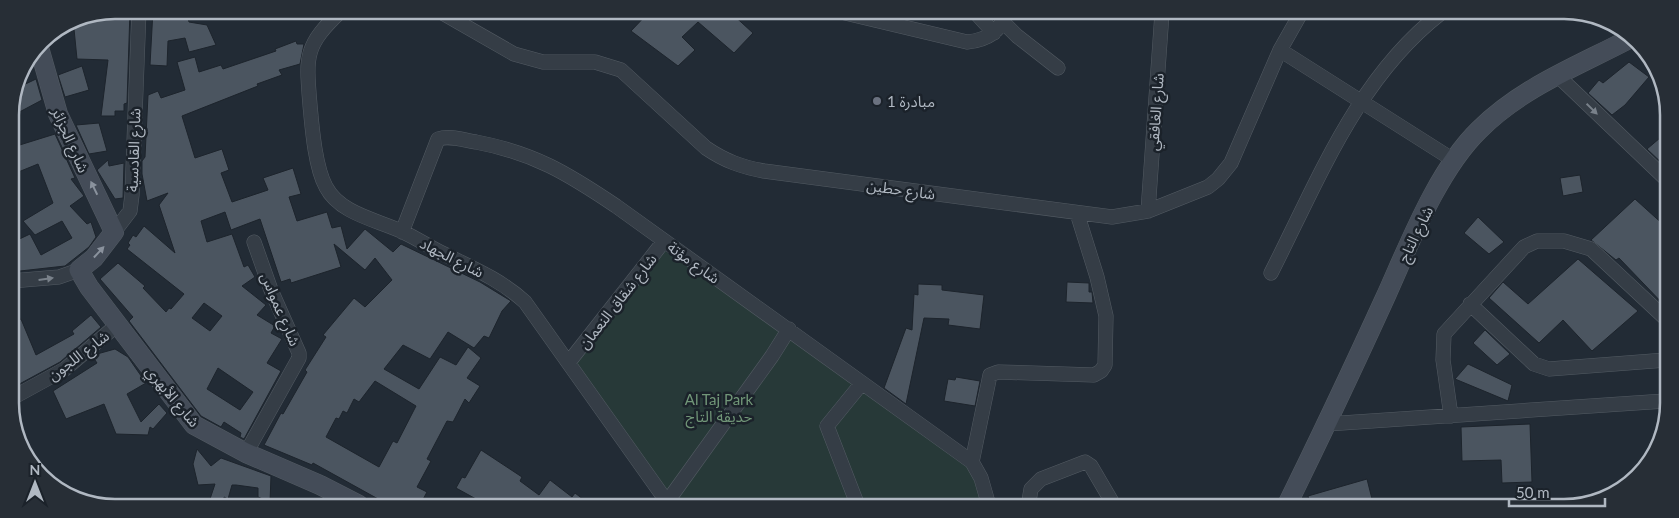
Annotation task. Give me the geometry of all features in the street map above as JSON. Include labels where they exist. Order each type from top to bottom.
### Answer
[{"type":"street","name":"شارع القادسية","points":[[79,270],[94,258],[130,211],[139,19]]},
{"type":"street","name":"شارع الجهاد","points":[[332,19],[312,42],[308,58],[311,118],[321,172],[326,187],[336,200],[364,217],[402,232],[511,289],[525,302],[665,499]]},
{"type":"street","name":"شارع حطين","points":[[453,19],[514,54],[543,62],[595,62],[621,70],[706,148],[733,164],[764,170],[1112,217],[1148,211],[1208,187],[1231,164],[1280,50],[1298,19]]},
{"type":"street","points":[[870,19],[967,42],[981,40],[1000,22],[1058,68]]},
{"type":"street","name":"شارع الغافقي","points":[[1148,211],[1162,19]]},
{"type":"street","points":[[1271,273],[1360,101],[1395,54],[1434,19]]},
{"type":"street","name":"شارع التاج","points":[[1290,499],[1327,424],[1416,230],[1455,161],[1478,131],[1503,108],[1528,90],[1625,41]]},
{"type":"street","points":[[1614,47],[1630,45]]},
{"type":"street","points":[[1280,50],[1455,161]]},
{"type":"street","name":"شارع الجزائر","points":[[41,54],[58,114],[114,232]]},
{"type":"street","points":[[1557,75],[1660,173]]},
{"type":"street","name":"شارع مؤتة","points":[[402,232],[435,143],[444,137],[497,146],[542,160],[577,180],[664,241],[972,462],[981,478],[987,499]]},
{"type":"street","points":[[972,462],[990,375],[998,372],[1094,375],[1105,366],[1106,316],[1097,277],[1076,213]]},
{"type":"street","name":"شارع شقاق النعمان","points":[[569,362],[664,241]]},
{"type":"street","points":[[1452,416],[1442,344],[1444,334],[1524,247],[1537,242],[1564,241],[1591,249],[1660,313]]},
{"type":"street","name":"شارع عمواس","points":[[246,453],[299,358],[298,348],[271,290],[254,242]]},
{"type":"street","points":[[19,280],[59,277],[79,270]]},
{"type":"street","name":"شارع الأبهري","points":[[79,270],[117,325],[194,425],[246,453],[347,499]]},
{"type":"street","points":[[1470,304],[1534,364],[1549,369],[1660,360]]},
{"type":"street","name":"شارع اللجون","points":[[19,394],[65,369],[117,325]]},
{"type":"street","points":[[672,499],[789,330]]},
{"type":"street","points":[[855,499],[827,426],[862,383]]},
{"type":"street","points":[[1327,424],[1660,401]]},
{"type":"street","points":[[1029,499],[1031,489],[1041,479],[1085,462],[1091,466],[1110,499]]},
{"type":"green space","name":"Al Taj Park حديقة التاج","points":[[665,251],[788,334],[972,465],[982,499],[663,499],[569,365]]},
{"type":"building","points":[[130,19],[127,103],[124,104],[124,111],[115,111],[115,116],[101,116],[108,60],[77,59],[74,28],[96,21]]},
{"type":"building","points":[[153,19],[188,19],[189,22],[207,25],[216,45],[189,52],[185,38],[168,41],[167,66],[150,65]]},
{"type":"building","points":[[642,19],[738,19],[753,33],[734,53],[698,22],[682,37],[695,50],[678,66],[631,31]]},
{"type":"building","points":[[296,41],[297,44],[304,44],[300,64],[279,70],[282,75],[182,116],[195,158],[222,149],[229,170],[221,173],[232,202],[268,190],[263,178],[293,168],[301,194],[289,197],[297,221],[327,212],[332,228],[341,226],[347,249],[365,229],[393,252],[401,244],[480,282],[511,301],[502,311],[489,338],[484,336],[474,348],[448,332],[430,359],[403,345],[384,369],[419,389],[440,357],[456,365],[468,347],[481,358],[467,378],[480,386],[469,403],[465,399],[453,422],[447,421],[427,459],[431,461],[417,487],[427,492],[423,499],[378,499],[313,463],[312,465],[264,445],[281,413],[283,414],[307,372],[305,370],[326,337],[323,335],[354,298],[365,307],[392,280],[375,258],[365,270],[334,244],[341,267],[291,283],[290,279],[281,282],[260,219],[231,230],[225,212],[201,221],[207,242],[232,234],[244,267],[248,265],[255,277],[242,286],[266,305],[257,315],[275,326],[271,333],[282,339],[267,363],[281,371],[244,439],[240,437],[241,433],[224,422],[221,427],[201,416],[129,321],[133,317],[100,279],[118,263],[145,286],[143,288],[166,312],[184,294],[127,249],[133,235],[136,237],[144,226],[175,253],[159,205],[168,193],[147,201],[142,174],[142,161],[145,157],[148,95],[158,91],[161,98],[185,90],[177,62],[195,57],[199,72],[221,65],[223,69],[276,51],[275,49]],"holes":[[[204,303],[222,316],[210,331],[192,318]],[[218,368],[253,392],[240,410],[207,389]],[[375,381],[416,406],[397,443],[393,441],[379,467],[326,437],[336,418],[339,419],[343,411],[347,413],[354,399],[359,402]]]},
{"type":"building","points":[[1629,62],[1649,77],[1625,105],[1612,115],[1588,93],[1599,80],[1603,83]]},
{"type":"building","points":[[82,66],[89,90],[65,97],[58,75]]},
{"type":"building","points":[[36,79],[42,100],[19,112],[22,90],[24,85]]},
{"type":"building","points":[[99,123],[107,151],[89,154],[76,125]]},
{"type":"building","points":[[55,134],[75,178],[71,179],[84,196],[70,206],[87,224],[91,222],[96,237],[89,247],[65,266],[19,271],[19,239],[30,234],[41,255],[72,238],[62,221],[35,235],[23,221],[53,203],[38,164],[19,172],[19,145]]},
{"type":"building","points":[[1660,138],[1660,161],[1647,149]]},
{"type":"building","points":[[108,160],[109,166],[124,163],[123,198],[115,199],[97,170]]},
{"type":"building","points":[[1580,175],[1583,192],[1563,196],[1560,178]]},
{"type":"building","points":[[1635,199],[1660,222],[1660,301],[1619,258],[1616,260],[1591,240]]},
{"type":"building","points":[[1478,217],[1504,242],[1489,254],[1464,233]]},
{"type":"building","points":[[1578,259],[1638,311],[1592,351],[1563,320],[1539,343],[1489,298],[1503,282],[1528,304]]},
{"type":"building","points":[[1067,282],[1089,283],[1089,292],[1092,292],[1093,303],[1066,302]]},
{"type":"building","points":[[918,284],[942,285],[942,290],[984,295],[980,329],[948,325],[949,319],[924,318],[906,404],[884,388],[906,328],[912,330],[914,294],[918,295]]},
{"type":"building","points":[[91,315],[101,327],[60,362],[19,384],[19,320],[21,319],[36,355],[74,334],[72,331]]},
{"type":"building","points":[[1485,330],[1510,354],[1497,365],[1473,343]]},
{"type":"building","points":[[115,349],[128,357],[146,383],[127,394],[141,422],[159,404],[167,413],[153,429],[150,427],[148,435],[116,434],[104,404],[66,419],[53,391],[97,363],[93,357],[97,354]]},
{"type":"building","points":[[1468,364],[1512,385],[1508,401],[1455,379]]},
{"type":"building","points":[[956,377],[980,381],[975,406],[944,401],[948,379],[955,380]]},
{"type":"building","points":[[1530,424],[1532,482],[1502,483],[1501,460],[1462,461],[1461,427]]},
{"type":"building","points":[[197,449],[211,466],[221,458],[271,476],[270,499],[258,497],[258,488],[232,485],[228,499],[224,497],[224,499],[210,499],[215,484],[198,485],[193,464]]},
{"type":"building","points":[[481,450],[522,477],[520,481],[539,495],[550,480],[572,497],[575,493],[583,499],[476,499],[456,488],[462,477],[465,478]]},
{"type":"building","points":[[1367,479],[1372,499],[1309,499],[1308,496]]},
{"type":"place","name":"مبادرة 1","points":[[877,101]]}]
